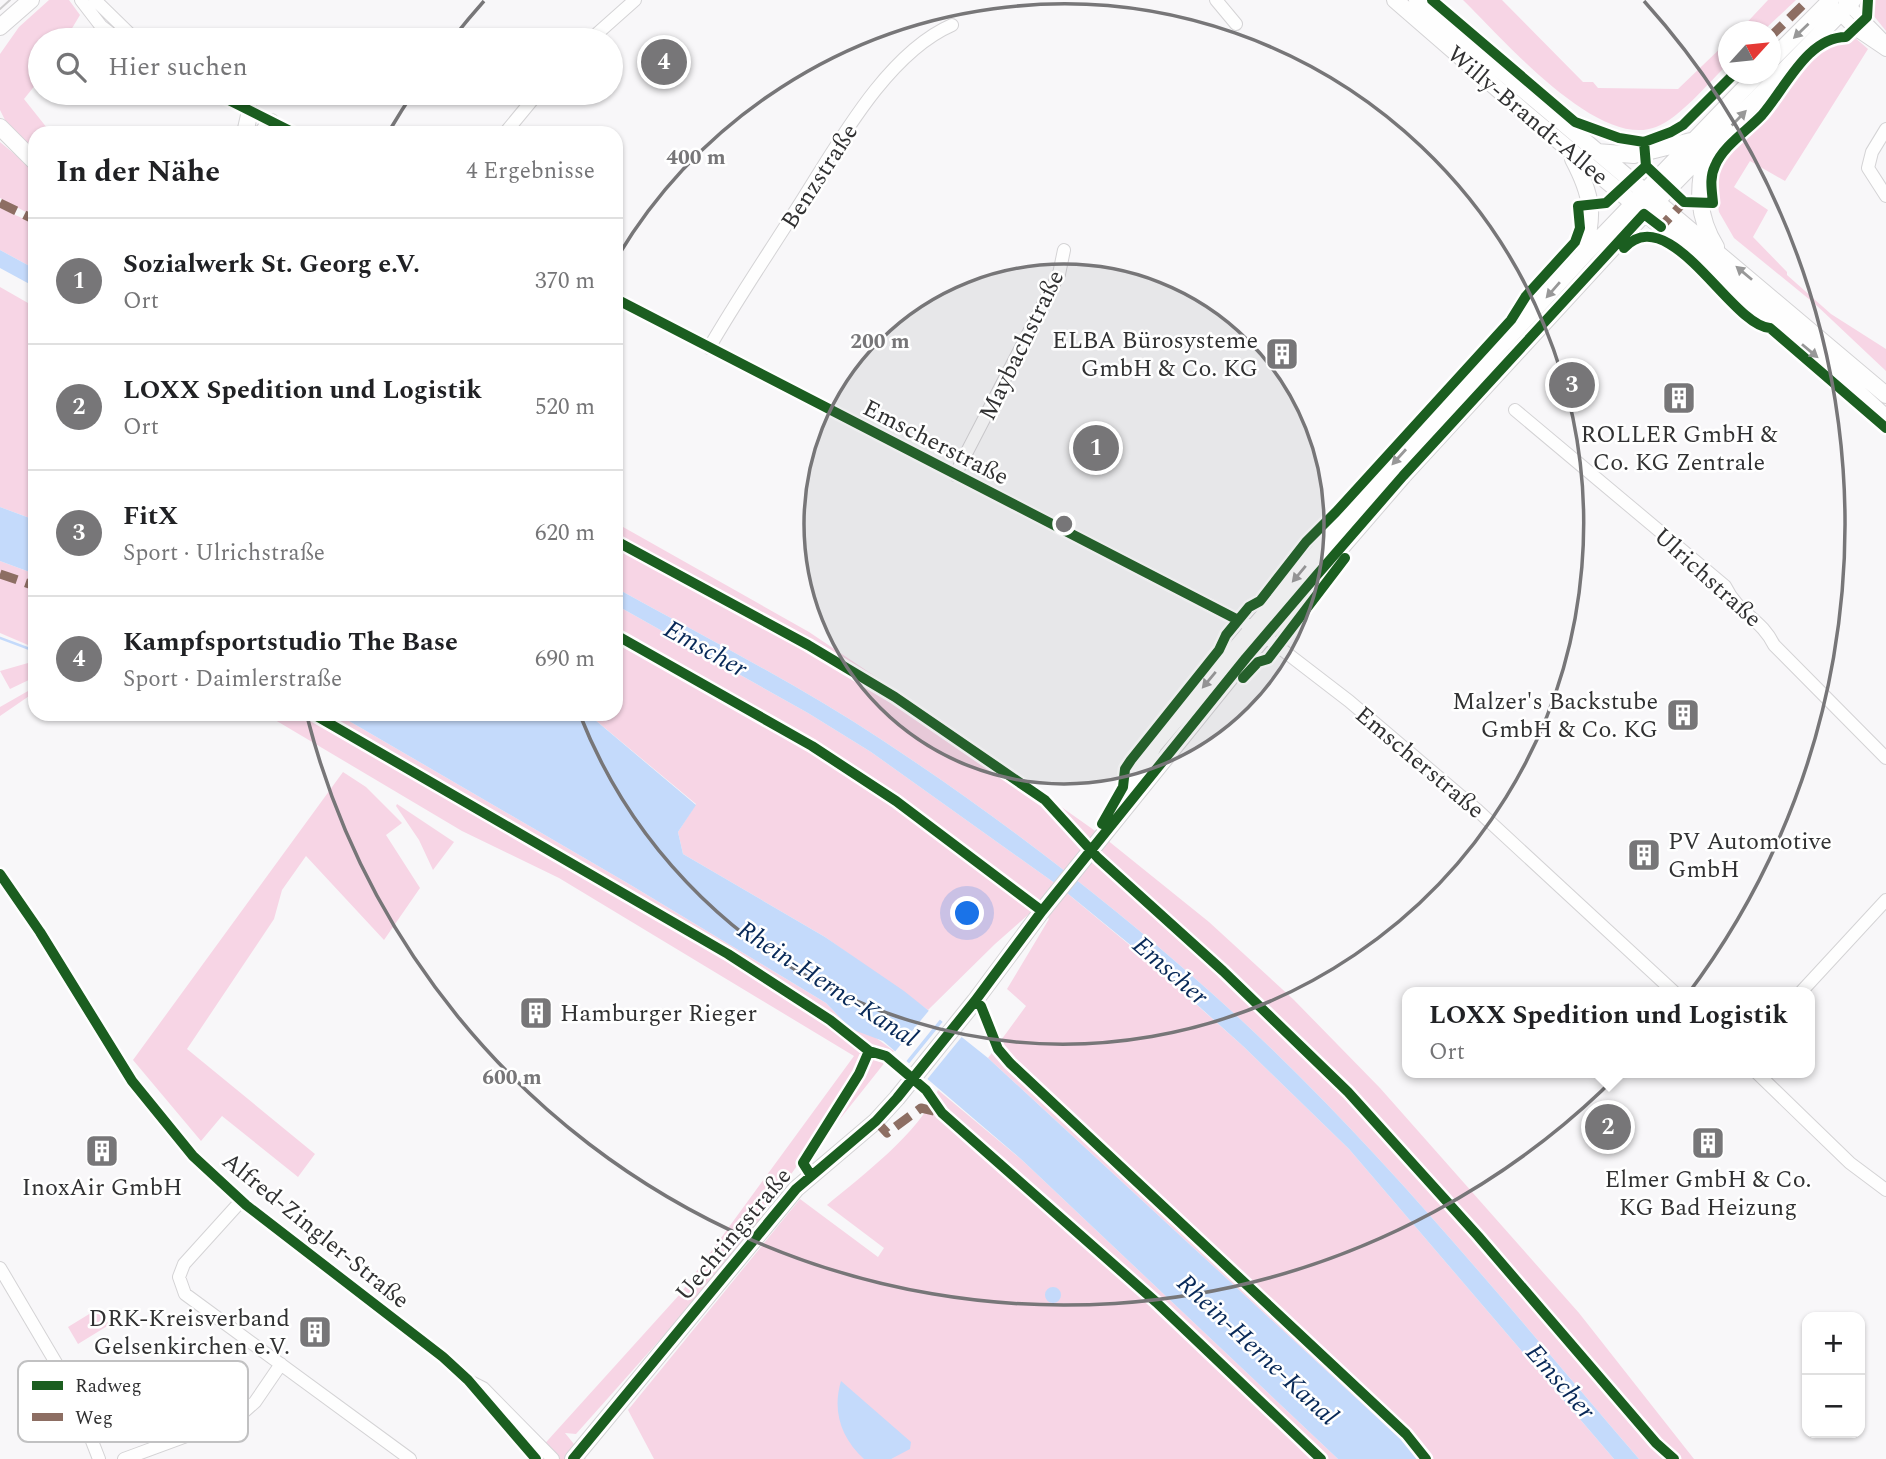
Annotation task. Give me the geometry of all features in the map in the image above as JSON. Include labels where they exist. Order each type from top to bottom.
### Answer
[{"type":"main road","points":[[0,35],[4,23],[31,0]]},
{"type":"main road","name":"Willy-Brandt-Allee","points":[[1395,0],[1638,209],[1846,381],[1886,418]]},
{"type":"main road","name":"Willy-Brandt-Allee","points":[[1417,0],[1886,395]]},
{"type":"main road","points":[[1781,52],[1841,4]]},
{"type":"main road","points":[[1650,196],[1706,152],[1841,4]]},
{"type":"main road","points":[[1259,633],[1403,476],[1650,196],[1694,140],[1748,84]]},
{"type":"main road","points":[[247,126],[250,111]]},
{"type":"main road","points":[[3,134],[28,156]]},
{"type":"main road","points":[[1597,152],[1634,155],[1694,140]]},
{"type":"main road","points":[[1569,150],[1583,178],[1591,204],[1591,227],[1584,255]]},
{"type":"main road","points":[[1706,152],[1698,186],[1699,204],[1719,252]]},
{"type":"main road","points":[[1259,633],[1389,468],[1584,255],[1638,209]]},
{"type":"main road","name":"Uechtingstraße","points":[[573,1459],[796,1189],[876,1121],[910,1081],[961,1019],[1047,904],[1088,855],[1259,633]]},
{"type":"street","points":[[604,28],[635,0]]},
{"type":"street","points":[[1216,0],[1236,24]]},
{"type":"street","points":[[93,3],[111,28]]},
{"type":"street","points":[[93,3],[121,28]]},
{"type":"street","points":[[1841,4],[1886,43]]},
{"type":"street","points":[[1841,4],[1855,29],[1886,50]]},
{"type":"street","name":"Benzstraße","points":[[709,348],[867,105],[911,54],[937,32],[952,26]]},
{"type":"street","points":[[238,105],[250,111],[265,126]]},
{"type":"street","points":[[511,126],[528,105]]},
{"type":"street","points":[[1886,129],[1872,152],[1868,168],[1886,196]]},
{"type":"street","name":"Maybachstraße","points":[[955,475],[1059,274],[1064,250]]},
{"type":"street","name":"Emscherstraße","points":[[623,303],[1259,633],[1349,701],[1476,809],[1669,987]]},
{"type":"street","name":"Ulrichstraße","points":[[1515,410],[1725,586],[1732,601],[1765,627],[1774,645],[1886,758]]},
{"type":"street","name":"Alfred-Zingler-Straße","points":[[0,874],[149,1105],[193,1156],[241,1201],[468,1380],[483,1388],[553,1459]]},
{"type":"street","points":[[1806,987],[1886,900]]},
{"type":"street","points":[[1762,1078],[1850,1163],[1886,1190]]},
{"type":"street","points":[[241,1201],[184,1264],[180,1284],[197,1304],[410,1459]]},
{"type":"street","points":[[0,1268],[54,1361]]},
{"type":"street","points":[[248,1408],[281,1364]]},
{"type":"street","name":"Alfred-Zingler-Straße","points":[[468,1380],[479,1396],[536,1459]]},
{"type":"street","points":[[92,1442],[99,1459]]},
{"type":"street","points":[[124,1459],[170,1442]]},
{"type":"shaded area","points":[[49,0],[69,0],[80,15],[72,28],[28,28],[28,94],[24,99],[45,126],[28,126],[28,145],[5,120],[0,110],[0,54],[19,27]]},
{"type":"shaded area","points":[[1463,0],[1502,0],[1583,82],[1593,82],[1598,88],[1678,89],[1718,51],[1718,74],[1684,108],[1656,127],[1633,130],[1607,122],[1580,107],[1526,63]]},
{"type":"shaded area","points":[[1768,0],[1796,0],[1774,21],[1748,21]]},
{"type":"shaded area","points":[[1869,0],[1886,0],[1886,31],[1865,5]]},
{"type":"shaded area","points":[[1839,34],[1853,36],[1868,49],[1785,181],[1750,161],[1734,187],[1768,210],[1753,237],[1787,275],[1831,314],[1886,349],[1886,371],[1815,304],[1734,238],[1719,212],[1714,186],[1718,165],[1769,112],[1787,84]]},
{"type":"shaded area","points":[[0,142],[28,165],[28,213],[0,198]]},
{"type":"shaded area","points":[[0,208],[28,221],[28,265],[0,250]]},
{"type":"shaded area","points":[[0,287],[28,303],[28,517],[0,507]]},
{"type":"shaded area","points":[[623,527],[809,632],[891,687],[1101,835],[1209,922],[1294,1000],[1380,1088],[1579,1313],[1694,1459],[1639,1459],[1383,1163],[1273,1051],[1177,962],[1095,895],[969,800],[850,719],[623,592]]},
{"type":"shaded area","points":[[0,561],[28,571],[28,645],[0,633]]},
{"type":"shaded area","points":[[623,609],[808,713],[871,752],[1056,884],[1132,947],[1244,1047],[1349,1149],[1614,1459],[1422,1459],[988,1058],[1026,1006],[1007,989],[1049,919],[1041,908],[1029,914],[995,944],[928,1010],[825,937],[683,854],[678,832],[696,804],[596,721],[623,721]]},
{"type":"shaded area","points":[[28,663],[28,680],[10,689],[0,671]]},
{"type":"shaded area","points":[[28,691],[28,697],[0,716],[0,707]]},
{"type":"shaded area","points":[[277,721],[349,721],[629,884],[826,1003],[849,1027],[872,1035],[894,1051],[828,1134],[808,1150],[759,1220],[673,1325],[576,1434],[565,1433],[586,1459],[540,1459],[539,1450],[680,1294],[854,1056],[559,878],[462,831]]},
{"type":"shaded area","points":[[343,772],[366,787],[402,823],[386,835],[420,888],[384,940],[306,856],[282,890],[274,919],[187,1049],[315,1154],[298,1177],[222,1116],[201,1141],[133,1060]]},
{"type":"shaded area","points":[[397,804],[454,842],[433,870],[419,840]]},
{"type":"shaded area","points":[[938,1090],[1022,1160],[1338,1459],[654,1459],[628,1410],[800,1199],[878,1257],[884,1248],[827,1205],[904,1138]]},
{"type":"shaded area","points":[[99,1308],[109,1325],[78,1344],[68,1327]]},
{"type":"water","points":[[0,250],[28,265],[28,283],[0,268]]},
{"type":"water","points":[[0,507],[28,517],[28,571],[0,561]]},
{"type":"water","name":"Emscher","points":[[623,592],[784,680],[926,769],[1012,831],[1177,962],[1273,1051],[1383,1163],[1639,1459],[1614,1459],[1349,1149],[1244,1047],[1133,947],[1056,884],[871,752],[808,713],[623,609]]},
{"type":"water","name":"Rhein-Herne-Kanal","points":[[349,721],[596,721],[696,805],[678,832],[683,854],[825,937],[904,991],[988,1058],[1422,1459],[1338,1459],[1022,1160],[883,1041],[851,1029],[826,1003],[629,884]]},
{"type":"water","points":[[1053,1287],[1059,1289],[1059,1301],[1053,1303],[1047,1301],[1045,1295],[1047,1289]]},
{"type":"water","points":[[841,1381],[911,1442],[910,1449],[891,1459],[864,1459],[849,1442],[840,1423],[838,1392]]},
{"type":"pier","points":[[931,1008],[942,1017],[904,1064],[893,1054]]},
{"type":"pier","points":[[945,1019],[964,1034],[925,1082],[907,1066]]},
{"type":"waterway","points":[[0,638],[28,648]]},
{"type":"tram line","points":[[0,9],[10,0]]},
{"type":"marked path","points":[[1781,26],[1808,0]]},
{"type":"marked path","points":[[1657,231],[1684,202],[1679,198]]},
{"type":"marked path","points":[[0,203],[28,217]]},
{"type":"marked path","points":[[0,574],[28,584]]},
{"type":"marked path","points":[[876,1121],[887,1133],[921,1108],[942,1113]]},
{"type":"cycle path","points":[[1432,0],[1575,122],[1619,138],[1644,142],[1671,132],[1683,125],[1724,84]]},
{"type":"cycle path","points":[[1644,142],[1646,166],[1684,202],[1713,203],[1712,175],[1724,152],[1762,115],[1808,55],[1832,39],[1846,37],[1867,17],[1868,0]]},
{"type":"cycle path","points":[[239,105],[280,126]]},
{"type":"cycle path","points":[[1102,824],[1123,787],[1125,769],[1219,650],[1226,635],[1249,607],[1260,601],[1306,542],[1511,320],[1526,296],[1575,242],[1580,228],[1578,206],[1606,203],[1646,166]]},
{"type":"cycle path","points":[[573,1459],[796,1189],[876,1121],[897,1098],[975,1001],[1042,911],[1246,658],[1403,476],[1644,214],[1661,227]]},
{"type":"cycle path","points":[[1624,248],[1642,237],[1661,240],[1680,251],[1737,308],[1754,322],[1770,328],[1886,428]]},
{"type":"cycle path","points":[[623,303],[1238,620]]},
{"type":"cycle path","points":[[623,545],[808,645],[895,697],[1045,800],[1098,858],[1223,971],[1348,1092],[1478,1236],[1656,1443],[1674,1459]]},
{"type":"cycle path","points":[[1243,678],[1258,662],[1268,659],[1345,558]]},
{"type":"cycle path","points":[[623,639],[812,746],[896,801],[1042,911]]},
{"type":"cycle path","points":[[325,721],[728,954],[830,1020],[869,1051],[886,1056],[926,1090],[942,1113],[1156,1302],[1321,1459]]},
{"type":"cycle path","points":[[0,874],[40,932],[132,1081],[193,1156],[246,1205],[443,1357],[468,1380],[536,1459]]},
{"type":"cycle path","points":[[975,1001],[981,1006],[998,1049],[1010,1063],[1406,1434],[1426,1459]]},
{"type":"cycle path","points":[[810,1174],[803,1163],[859,1074],[869,1051]]},
{"type":"place","name":"Kampfsportstudio The Base","points":[[664,62]]},
{"type":"place","name":"ELBA Bürosysteme GmbH & Co. KG","points":[[1282,354]]},
{"type":"place","name":"FitX","points":[[1572,385]]},
{"type":"place","name":"ROLLER GmbH & Co. KG Zentrale","points":[[1679,398]]},
{"type":"place","name":"Sozialwerk St. Georg e.V.","points":[[1096,448]]},
{"type":"place","name":"Malzer's Backstube GmbH & Co. KG","points":[[1683,715]]},
{"type":"place","name":"PV Automotive GmbH","points":[[1644,855]]},
{"type":"place","name":"Hamburger Rieger","points":[[536,1013]]},
{"type":"place","name":"LOXX Spedition und Logistik","points":[[1608,1127]]},
{"type":"place","name":"Elmer GmbH & Co. KG Bad Heizung","points":[[1708,1143]]},
{"type":"place","name":"InoxAir GmbH","points":[[102,1151]]},
{"type":"place","name":"DRK-Kreisverband Gelsenkirchen e.V.","points":[[315,1332]]}]
